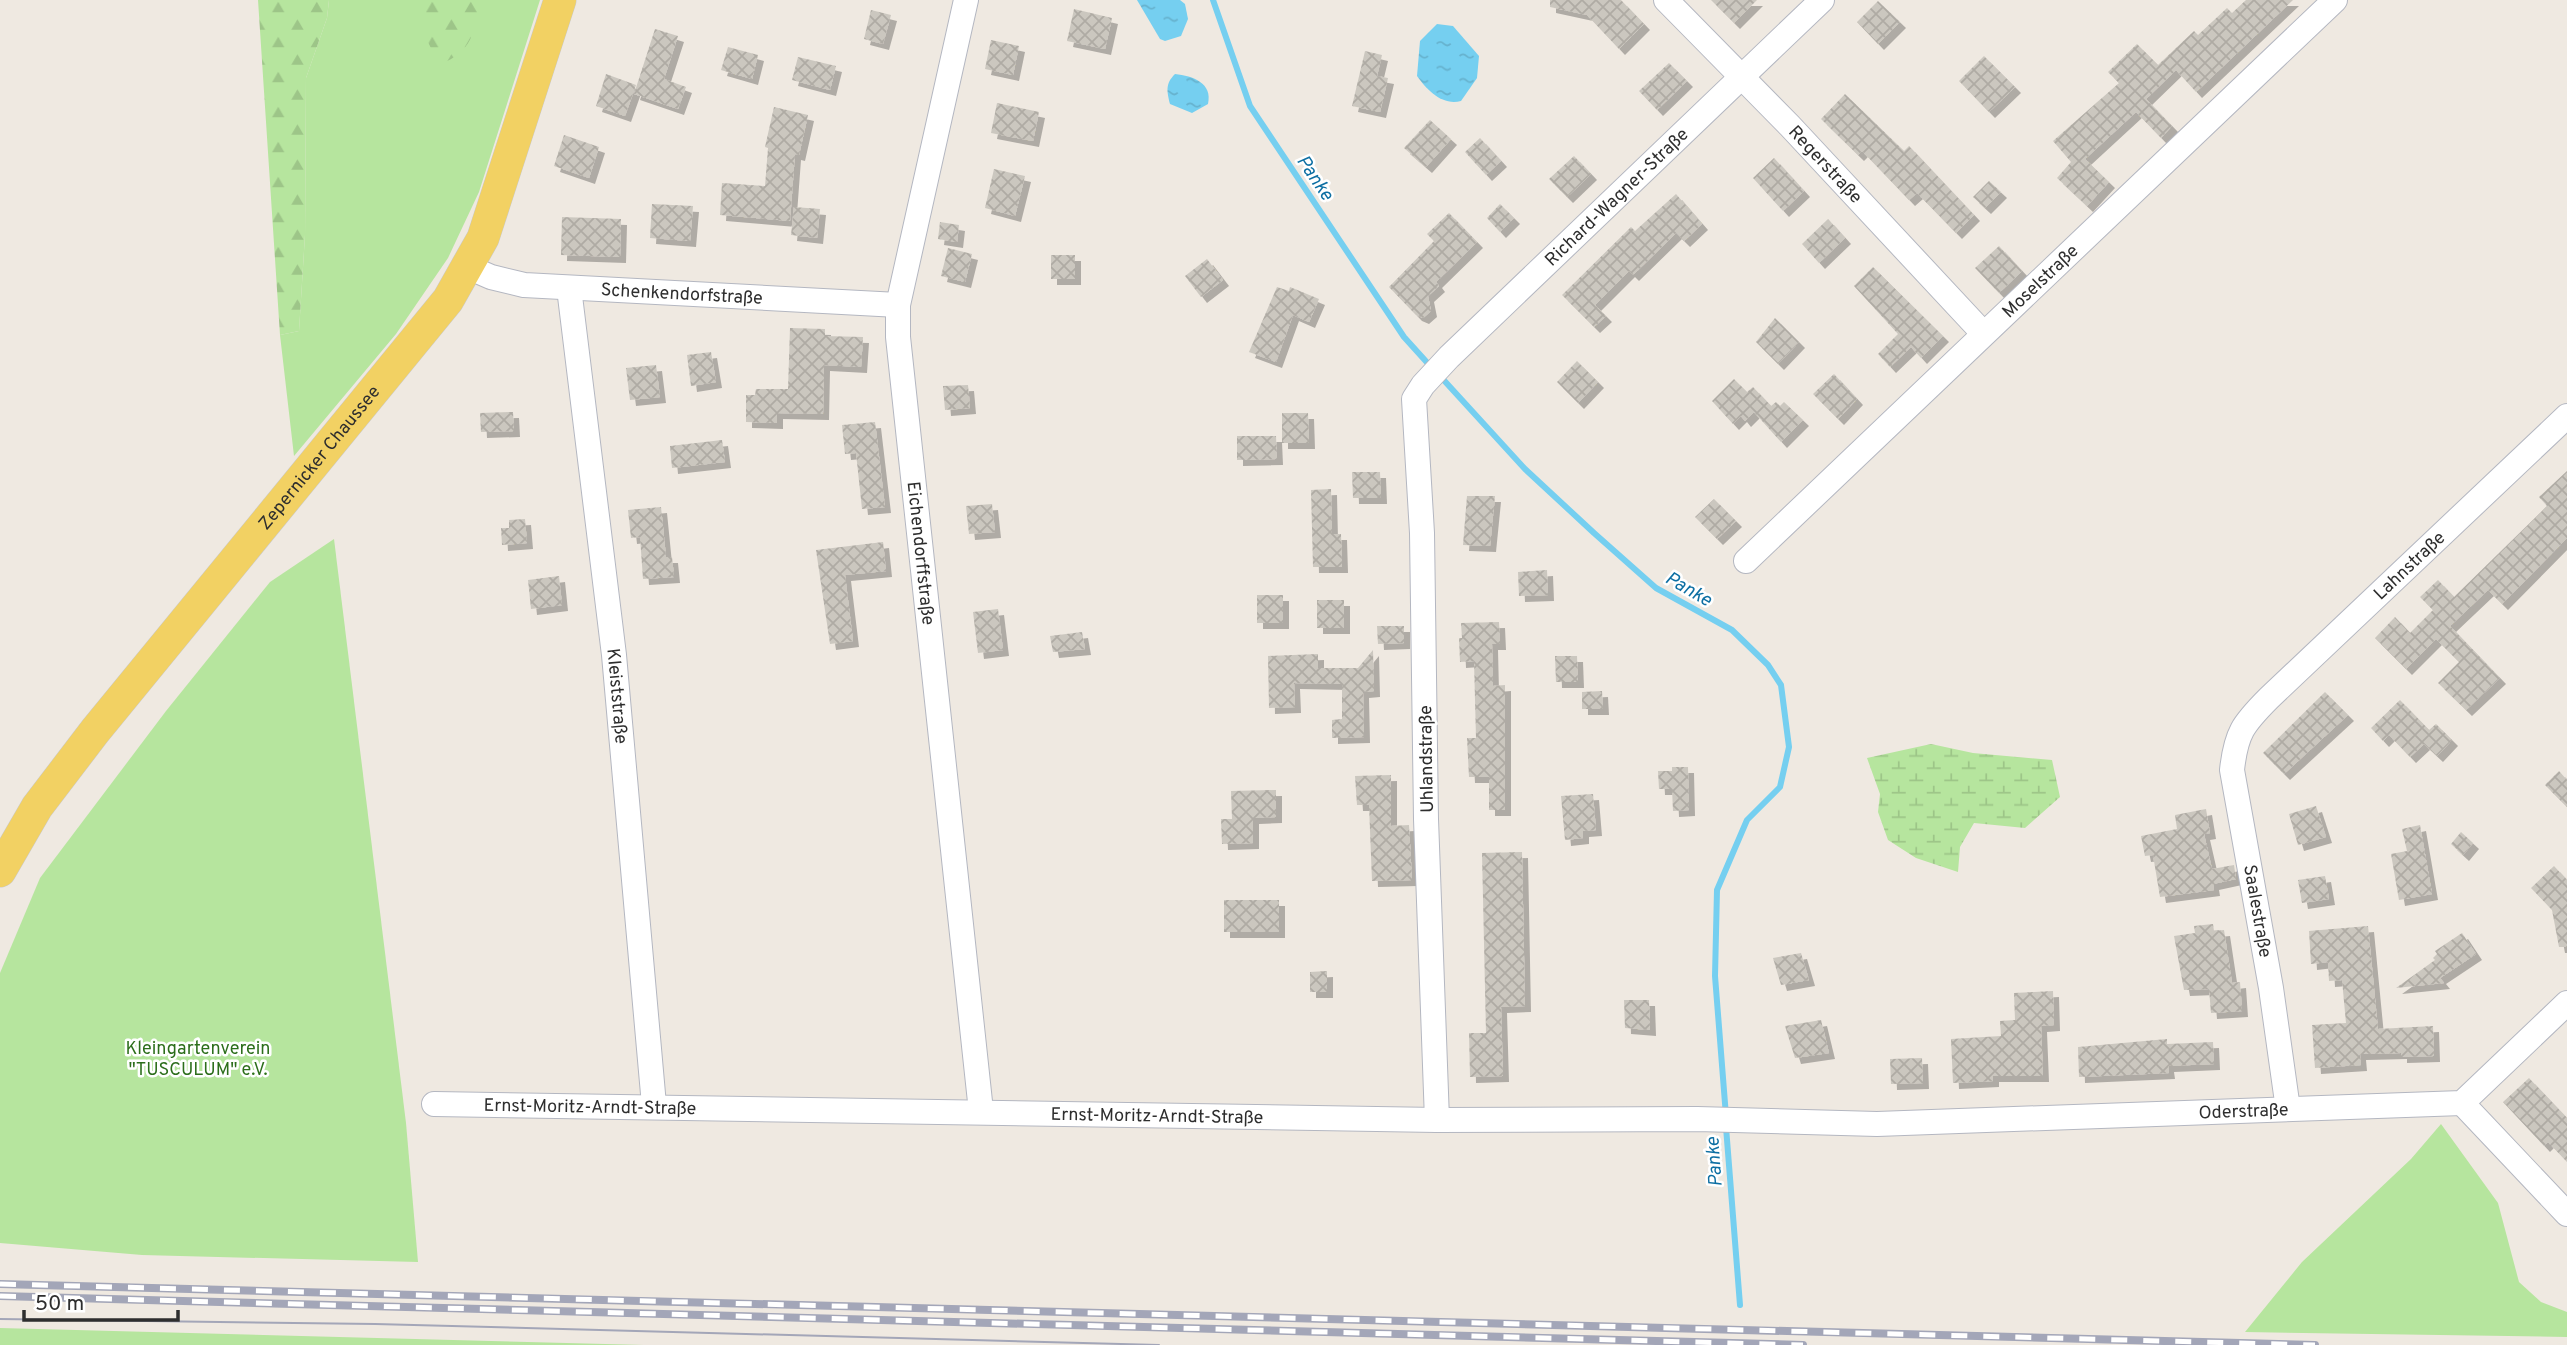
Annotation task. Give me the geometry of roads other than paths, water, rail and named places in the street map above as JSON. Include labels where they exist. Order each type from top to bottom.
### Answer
[{"type":"main road","name":"Zepernicker Chaussee","points":[[0,871],[37,807],[94,731],[419,338],[468,267],[483,238],[560,0]]},
{"type":"street","name":"Eichendorffstraße","points":[[966,0],[898,305],[898,337],[981,1111]]},
{"type":"street","name":"Regerstraße","points":[[1666,0],[1983,333]]},
{"type":"street","name":"Richard-Wagner-Straße","points":[[1419,392],[1449,356],[1822,0]]},
{"type":"street","name":"Moselstraße","points":[[1745,561],[2335,0]]},
{"type":"street","name":"Schenkendorfstraße","points":[[468,267],[491,277],[524,285],[898,305]]},
{"type":"street","name":"Kleiststraße","points":[[569,288],[614,655],[654,1105]]},
{"type":"street","name":"Uhlandstraße","points":[[1419,392],[1426,819],[1437,1120]]},
{"type":"street","name":"Lahnstraße","points":[[2250,717],[2567,416]]},
{"type":"street","name":"Saalestraße","points":[[2250,717],[2235,742],[2232,770],[2271,988],[2288,1109]]},
{"type":"street","points":[[2567,1003],[2462,1103],[2567,1214]]},
{"type":"street","name":"Oderstraße","points":[[1878,1124],[2462,1103]]},
{"type":"street","name":"Ernst-Moritz-Arndt-Straße","points":[[434,1104],[654,1105],[1437,1120],[1697,1119],[1878,1124]]},
{"type":"water","points":[[1137,0],[1180,0],[1185,4],[1188,19],[1181,36],[1165,41],[1160,39]]},
{"type":"water","points":[[1437,24],[1453,26],[1479,56],[1477,78],[1461,101],[1441,99],[1417,76],[1420,41]]},
{"type":"water","points":[[1175,74],[1195,79],[1205,86],[1209,97],[1208,104],[1192,113],[1170,104],[1168,88]]},
{"type":"waterway","name":"Panke","points":[[1213,0],[1250,106],[1404,337],[1432,368]]},
{"type":"waterway","name":"Panke","points":[[1440,376],[1525,469],[1594,533],[1656,588],[1732,630],[1768,665],[1781,685],[1789,747],[1780,787],[1747,820],[1717,890],[1715,976],[1726,1116]]},
{"type":"waterway","name":"Panke","points":[[1726,1127],[1740,1305]]},
{"type":"tram line","points":[[0,1319],[375,1324],[1159,1345]]},
{"type":"railway","points":[[0,1284],[2315,1345]]},
{"type":"railway","points":[[0,1296],[1803,1345]]},
{"type":"park label","name":"Kleingartenverein \"TUSCULUM\" e.V.","points":[[198,1058]]}]
